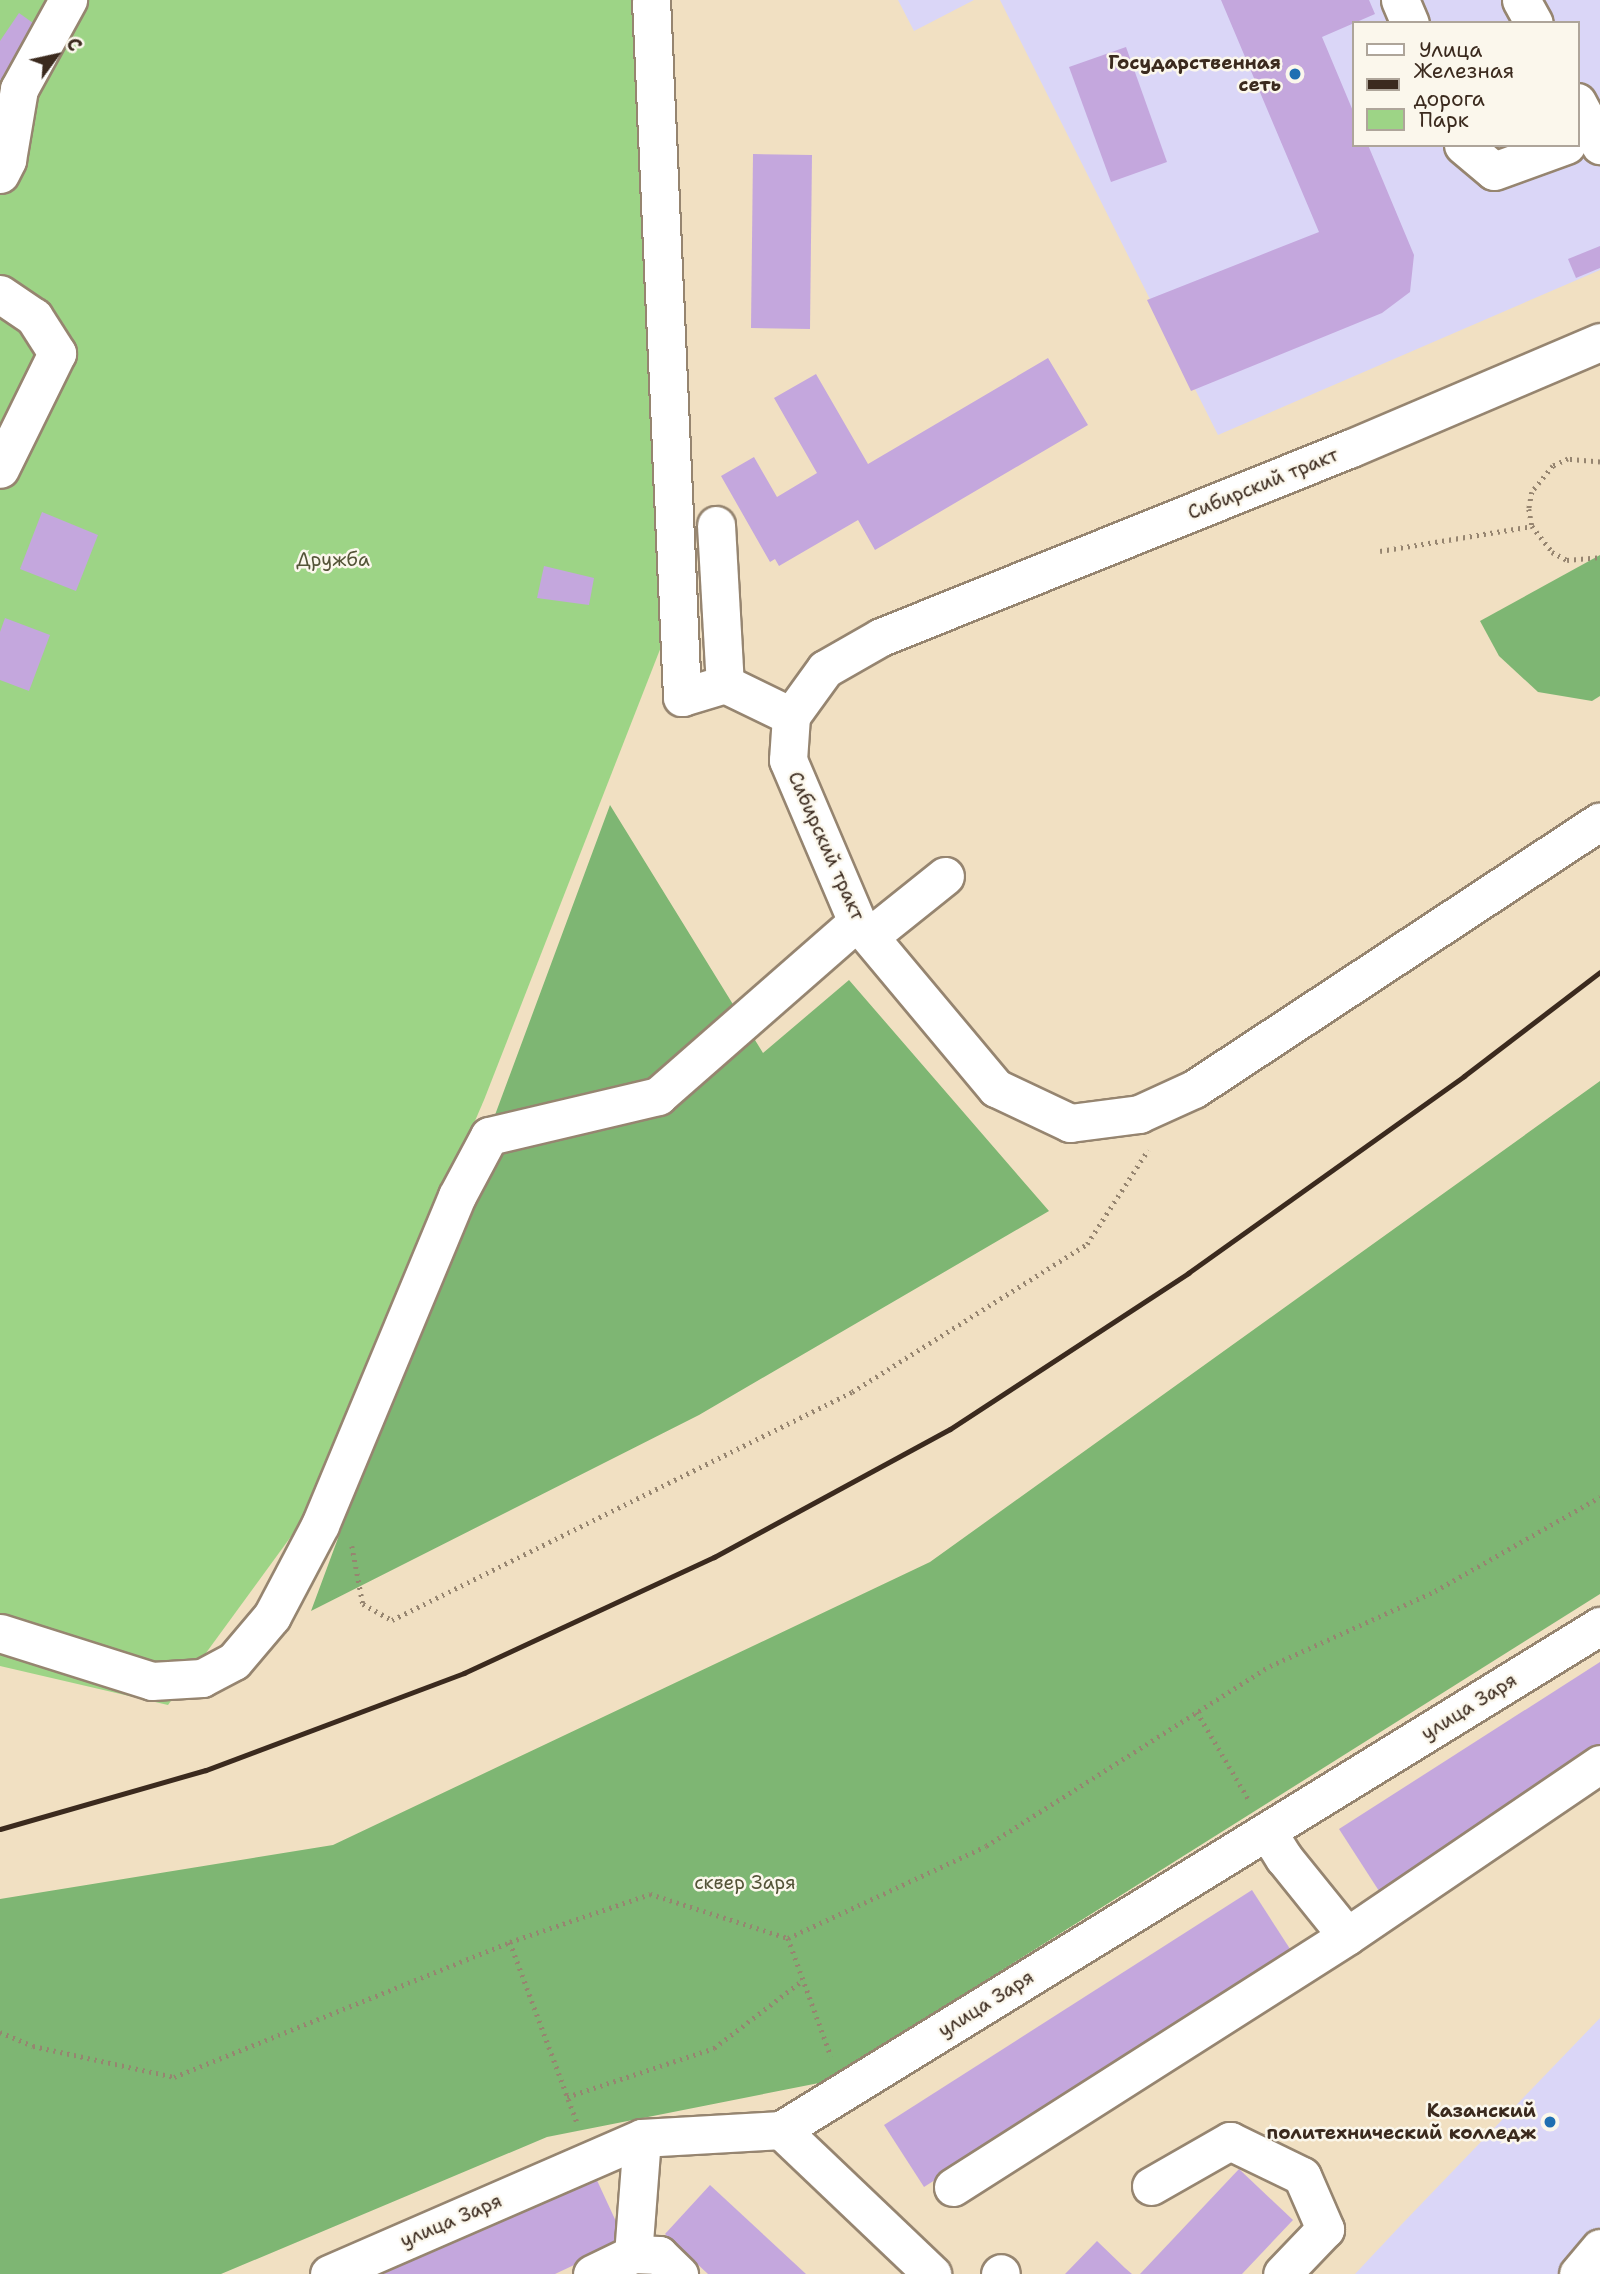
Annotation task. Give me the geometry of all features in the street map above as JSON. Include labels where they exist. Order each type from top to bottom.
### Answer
[{"type":"street","points":[[0,173],[7,160],[19,89],[68,0]]},
{"type":"street","points":[[651,0],[682,696],[726,684],[791,716]]},
{"type":"street","points":[[1400,0],[1409,21]]},
{"type":"street","points":[[1521,0],[1533,21]]},
{"type":"street","points":[[1579,109],[1588,140]]},
{"type":"street","points":[[1465,147],[1494,171],[1567,147]]},
{"type":"street","points":[[0,294],[34,317],[57,353],[0,469]]},
{"type":"street","name":"Сибирский тракт","points":[[1600,342],[1351,448],[881,637],[825,669],[791,716],[789,760],[863,929],[996,1088],[1070,1123],[1150,1109],[1194,1089],[1600,821]]},
{"type":"street","points":[[716,525],[726,684]]},
{"type":"street","points":[[0,1633],[152,1681],[202,1678],[234,1661],[272,1616],[320,1525],[457,1196],[489,1136],[658,1096],[863,929],[945,876]]},
{"type":"street","name":"улица Заря","points":[[329,2274],[642,2138],[781,2130],[1600,1626]]},
{"type":"street","points":[[953,2187],[1347,1936],[1600,1764]]},
{"type":"street","points":[[1267,1830],[1284,1858],[1347,1936]]},
{"type":"street","points":[[781,2130],[932,2274]]},
{"type":"street","points":[[633,2254],[642,2138]]},
{"type":"street","points":[[1151,2186],[1230,2141],[1302,2176],[1325,2229],[1282,2274]]},
{"type":"street","points":[[1578,2274],[1600,2248]]},
{"type":"street","points":[[592,2274],[633,2254],[659,2255],[679,2274]]},
{"type":"path","points":[[1600,462],[1569,459],[1546,472],[1532,492],[1532,526],[1552,552],[1567,559],[1600,557]]},
{"type":"path","points":[[1380,551],[1532,526]]},
{"type":"path","points":[[351,1541],[363,1604],[392,1620],[852,1392],[1087,1244],[1148,1154],[1150,1109]]},
{"type":"path","points":[[0,2032],[33,2046],[174,2077],[510,1942],[650,1894],[788,1938],[986,1846],[1270,1666],[1435,1591],[1600,1497]]},
{"type":"path","points":[[1197,1712],[1267,1830]]},
{"type":"path","points":[[788,1938],[844,2091]]},
{"type":"path","points":[[510,1942],[591,2160]]},
{"type":"path","points":[[567,2097],[714,2048],[803,1980]]},
{"type":"shaded area","points":[[898,0],[974,0],[914,31]]},
{"type":"shaded area","points":[[1000,0],[1600,0],[1600,270],[1218,435]]},
{"type":"shaded area","name":"Казанский политехнический колледж","points":[[1600,2018],[1600,2274],[1355,2274],[1401,2225]]},
{"type":"green space","name":"Дружба","points":[[0,0],[661,0],[668,629],[484,1100],[303,1520],[168,1705],[0,1666]]},
{"type":"green space","points":[[1600,555],[1600,696],[1592,701],[1538,692],[1499,656],[1480,621]]},
{"type":"green space","points":[[610,805],[763,1053],[849,980],[1049,1211],[699,1415],[311,1611]]},
{"type":"green space","name":"сквер Заря","points":[[1600,1081],[1600,1594],[824,2082],[547,2137],[221,2274],[0,2274],[0,1899],[333,1845],[930,1562]]},
{"type":"building","points":[[1221,0],[1369,0],[1375,14],[1352,21],[1352,24],[1322,37],[1352,109],[1352,147],[1369,147],[1414,255],[1410,292],[1382,313],[1191,391],[1147,300],[1319,232]]},
{"type":"building","points":[[19,13],[47,33],[11,87],[0,80],[0,41]]},
{"type":"building","points":[[1126,47],[1167,162],[1111,182],[1069,67]]},
{"type":"building","points":[[753,154],[812,155],[810,329],[751,328]]},
{"type":"building","points":[[1600,246],[1600,268],[1576,278],[1568,259]]},
{"type":"building","points":[[1048,358],[1088,425],[875,550],[858,520],[779,566],[775,559],[770,562],[721,476],[754,457],[777,497],[817,473],[774,398],[816,374],[868,464]]},
{"type":"building","points":[[42,512],[98,535],[76,591],[20,569]]},
{"type":"building","points":[[544,566],[594,578],[589,605],[537,598]]},
{"type":"building","points":[[5,618],[50,635],[29,691],[0,680],[0,632]]},
{"type":"building","points":[[1600,1662],[1600,1749],[1379,1891],[1339,1829]]},
{"type":"building","points":[[1252,1890],[1292,1952],[924,2187],[884,2125]]},
{"type":"building","points":[[1239,2169],[1293,2220],[1242,2274],[1140,2274]]},
{"type":"building","points":[[595,2176],[625,2241],[555,2274],[383,2274]]},
{"type":"building","points":[[710,2185],[806,2274],[708,2274],[665,2234]]},
{"type":"building","points":[[1097,2241],[1125,2268],[1132,2274],[1065,2274]]},
{"type":"railway","points":[[0,1829],[206,1770],[464,1673],[714,1557],[950,1429],[1188,1273],[1464,1076],[1600,972]]},
{"type":"place","name":"Государственная сеть","points":[[1295,74]]},
{"type":"place","name":"Казанский политехнический колледж","points":[[1550,2122]]}]
